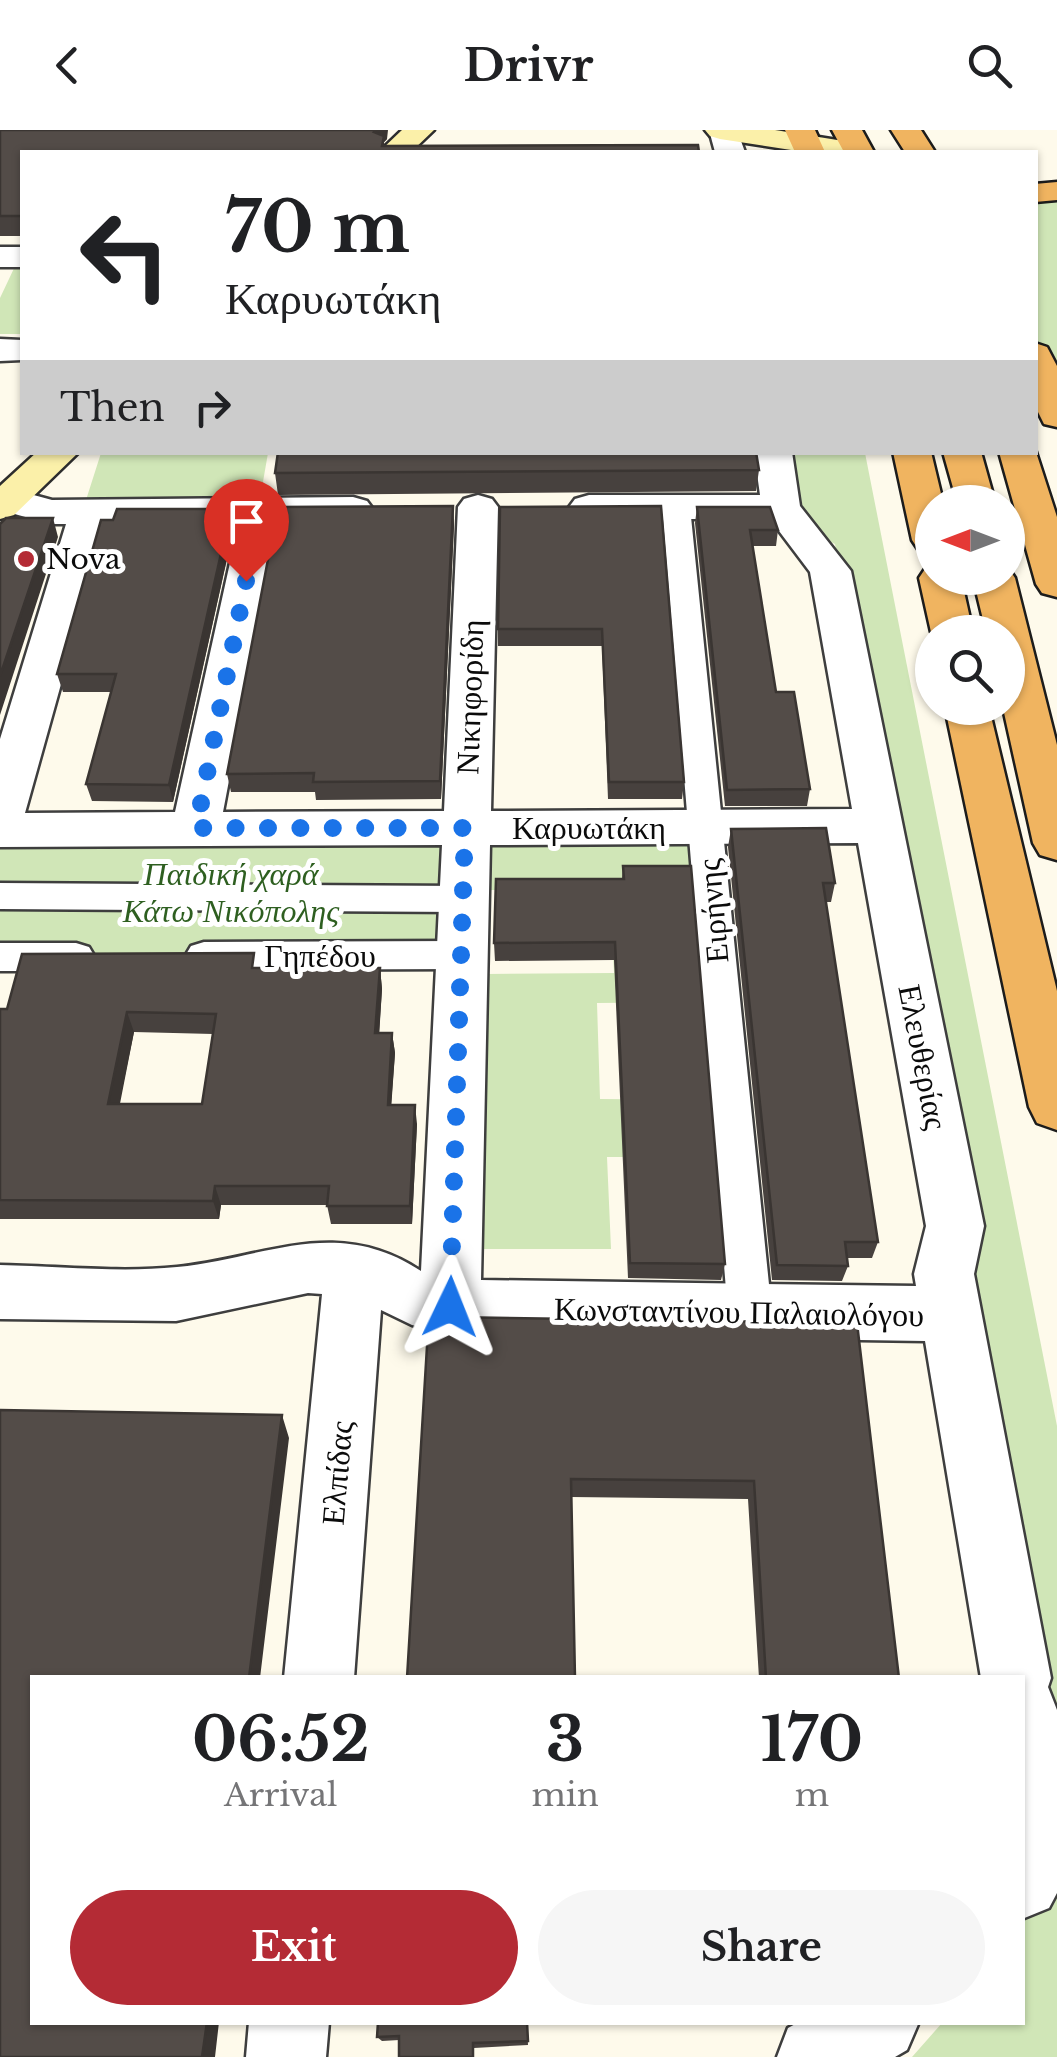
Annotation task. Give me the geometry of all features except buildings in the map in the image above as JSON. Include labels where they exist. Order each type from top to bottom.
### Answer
[{"type":"highway","points":[[1038,362],[1057,416]]},
{"type":"highway","points":[[913,455],[920,485]]},
{"type":"highway","points":[[963,455],[971,485]]},
{"type":"highway","points":[[1019,455],[1057,584]]},
{"type":"highway","points":[[1025,706],[1057,843]]},
{"type":"highway","points":[[971,725],[1057,1107]]},
{"type":"main road","points":[[396,150],[419,130]]},
{"type":"main road","points":[[722,130],[847,150]]},
{"type":"main road","points":[[4,503],[57,455]]},
{"type":"street","points":[[557,508],[781,508],[773,455]]},
{"type":"street","points":[[4,503],[44,511],[89,512],[399,508]]},
{"type":"street","name":"Νικηφορίδη","points":[[450,1307],[478,508]]},
{"type":"street","name":"Ειρήνης","points":[[676,508],[750,1314]]},
{"type":"street","name":"Ελευθερίας","points":[[781,508],[830,570],[956,1226],[944,1274],[1015,1675]]},
{"type":"street","points":[[196,828],[261,510]]},
{"type":"street","points":[[0,816],[89,512]]},
{"type":"street","name":"Καρυωτάκη","points":[[0,830],[878,826]]},
{"type":"street","points":[[0,896],[462,899]]},
{"type":"street","name":"Γηπέδου","points":[[172,956],[460,955]]},
{"type":"street","points":[[0,957],[115,957]]},
{"type":"street","name":"Κωνσταντίνου Παλαιολόγου","points":[[0,1292],[176,1294],[308,1266],[354,1269],[381,1277],[412,1298],[450,1307],[950,1314]]},
{"type":"street","name":"Ελπίδας","points":[[319,1675],[354,1269]]},
{"type":"street","points":[[1025,1732],[1034,1794],[1025,1877]]},
{"type":"street","points":[[286,2057],[289,2025]]},
{"type":"street","points":[[816,2057],[873,2025]]},
{"type":"green space","points":[[1038,199],[1057,202],[1057,399],[1038,355]]},
{"type":"green space","points":[[20,262],[20,334],[0,334],[0,298]]},
{"type":"green space","points":[[100,455],[268,455],[260,499],[86,500]]},
{"type":"green space","points":[[779,455],[865,455],[915,706],[915,725],[919,725],[1057,1426],[1057,2057],[912,2057],[940,2025],[1025,2025],[1025,1675],[1021,1675],[935,1177],[835,544],[790,521]]},
{"type":"green space","name":"Παιδική χαρά Κάτω Νικόπολης","points":[[465,828],[460,955],[0,957],[0,830]]},
{"type":"green space","points":[[487,836],[697,836],[702,878],[613,878],[616,954],[709,1002],[597,1003],[600,1099],[713,1100],[719,1157],[607,1157],[611,1249],[480,1249],[486,974],[614,973],[610,890],[486,890]]},
{"type":"place","name":"Nova","points":[[26,559]]},
{"type":"route","points":[[246,581],[196,828],[465,828],[450,1307]]}]
